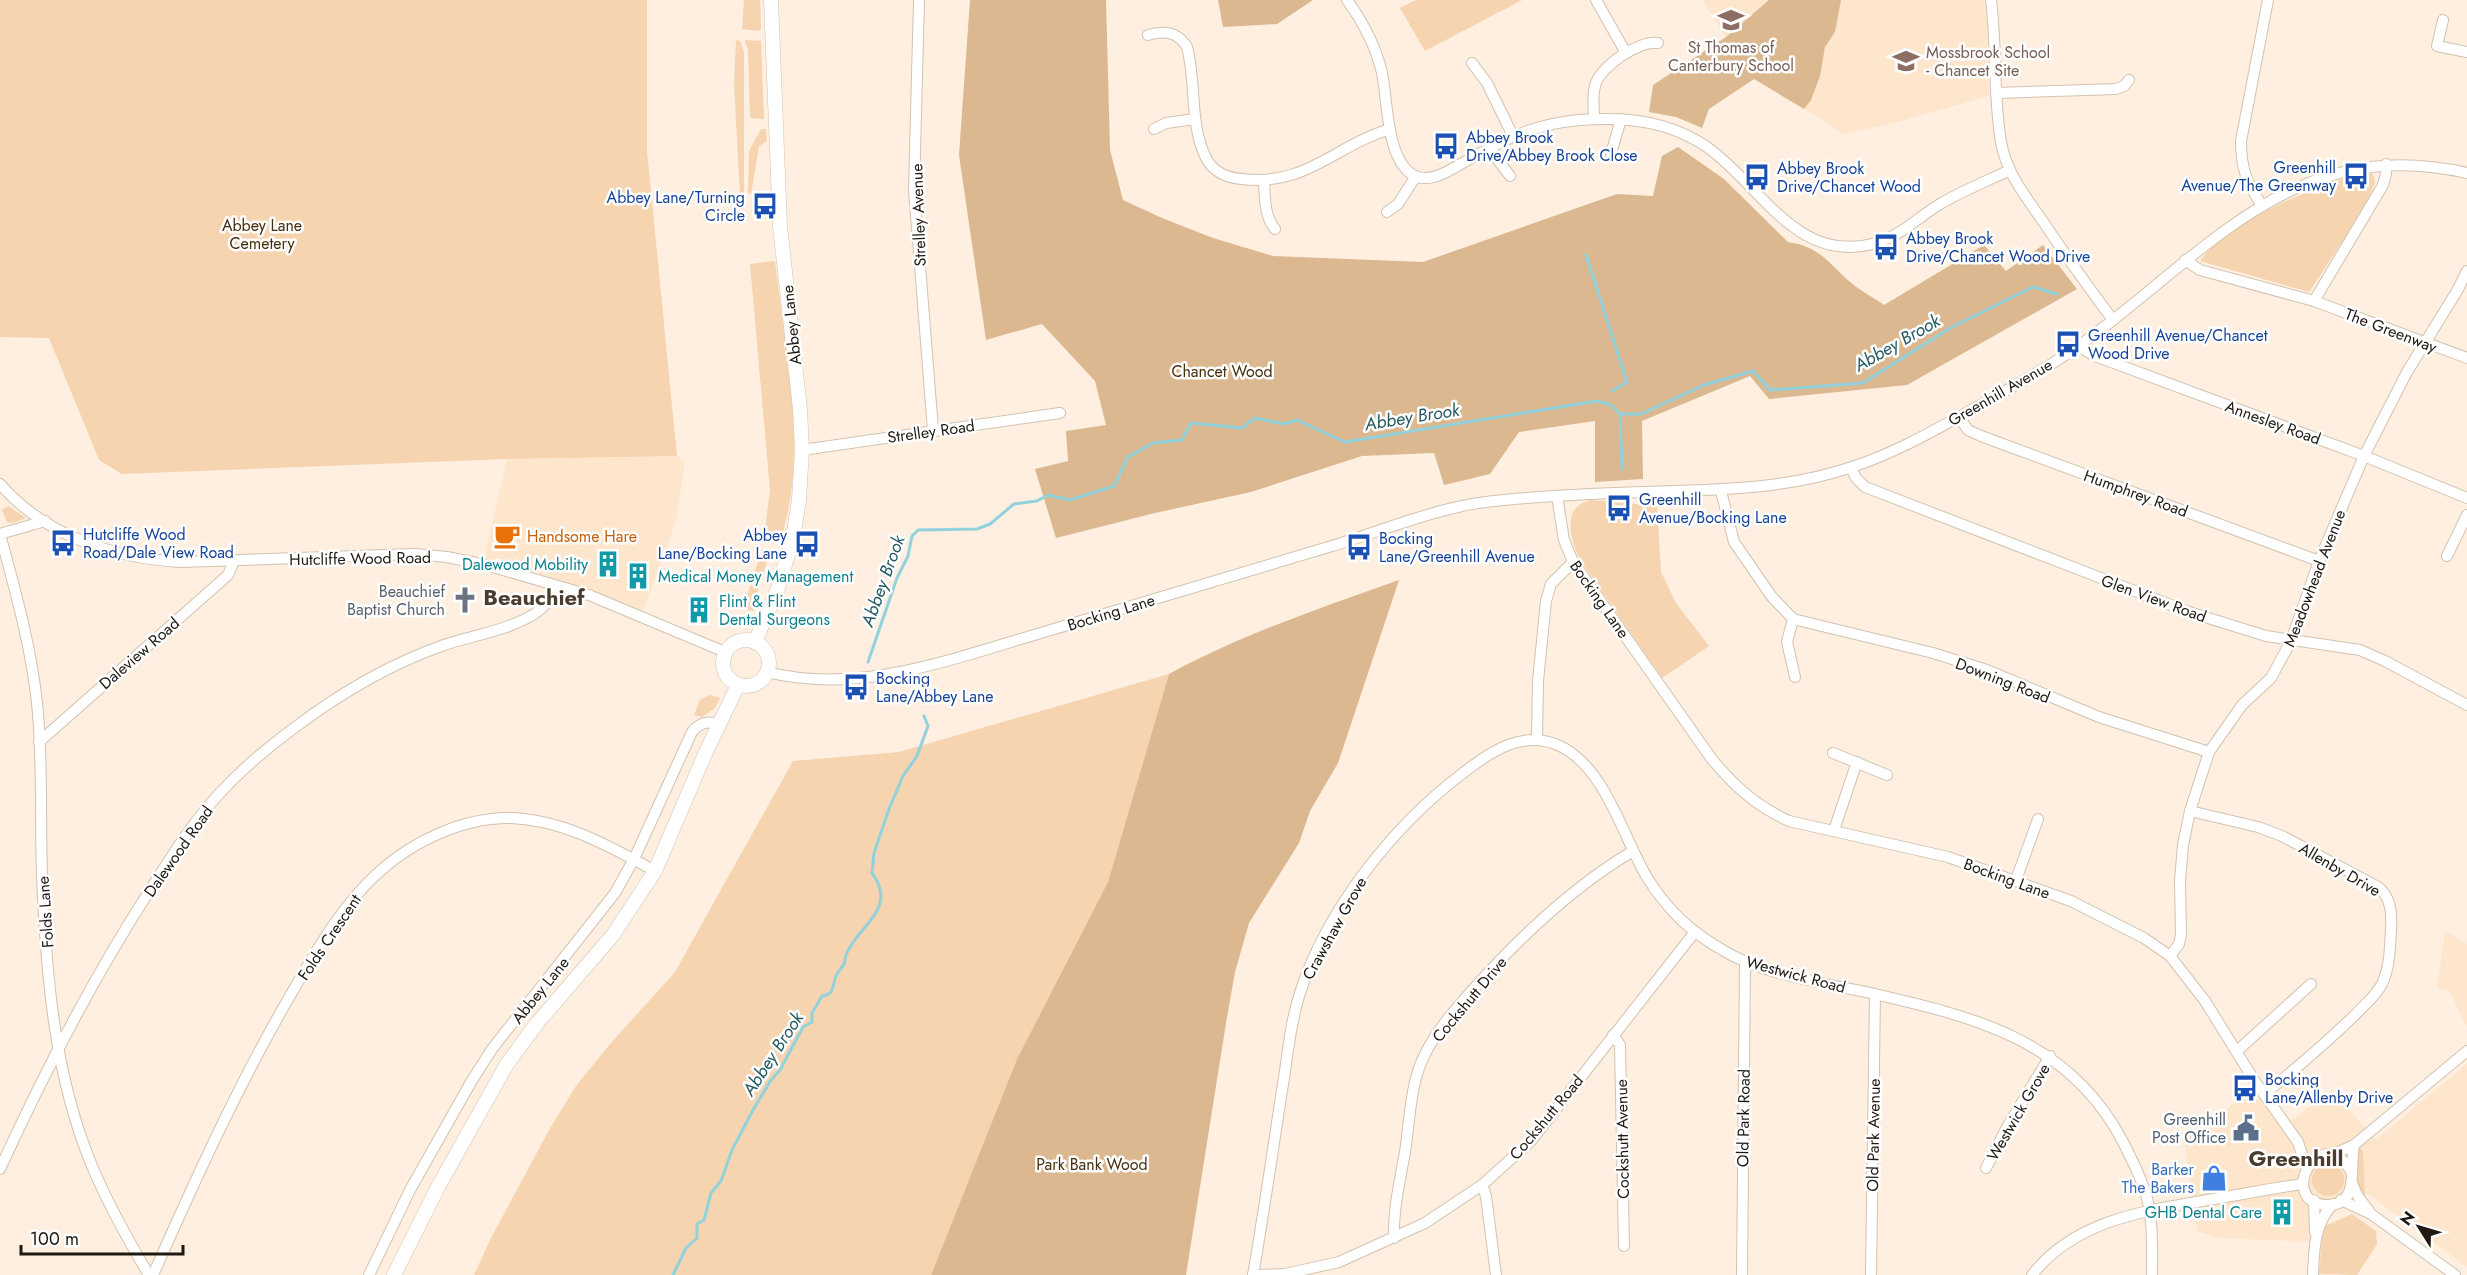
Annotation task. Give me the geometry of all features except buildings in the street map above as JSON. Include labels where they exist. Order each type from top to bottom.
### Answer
[{"type":"main road","name":"Abbey Lane","points":[[755,642],[778,588],[793,538],[800,492],[802,450],[800,409],[780,215],[771,0]]},
{"type":"main road","points":[[738,641],[755,642],[767,654],[769,664],[767,672],[756,684],[747,687],[738,685],[724,672],[725,652],[738,641]]},
{"type":"main road","name":"Abbey Lane","points":[[394,1275],[438,1187],[507,1064],[538,1022],[613,935],[655,871],[738,685]]},
{"type":"street","name":"Strelley Avenue","points":[[919,0],[914,190],[933,430]]},
{"type":"street","points":[[1347,0],[1373,45],[1382,74],[1390,129],[1398,154],[1405,168],[1416,176],[1426,179],[1435,177],[1488,147],[1538,126],[1594,119],[1621,119],[1666,127],[1707,147],[1791,224],[1810,238],[1827,245],[1847,248],[1880,242],[1942,203],[2010,170]]},
{"type":"street","points":[[1596,0],[1626,53]]},
{"type":"street","points":[[1991,0],[1995,28],[1996,93],[2001,143],[2010,170],[2021,192],[2113,320]]},
{"type":"street","points":[[2262,206],[2246,180],[2241,164],[2241,141],[2268,0]]},
{"type":"street","points":[[2443,20],[2437,46],[2467,52]]},
{"type":"street","points":[[1148,34],[1165,32],[1173,34],[1182,39],[1187,47],[1191,66],[1195,119],[1203,152],[1215,170],[1225,176],[1264,181],[1286,178],[1335,157],[1368,136],[1390,129]]},
{"type":"street","points":[[1594,119],[1594,87],[1597,79],[1607,67],[1645,43],[1658,43]]},
{"type":"street","points":[[1472,63],[1487,83],[1513,136]]},
{"type":"street","points":[[1996,93],[2116,89],[2129,80]]},
{"type":"street","points":[[1154,129],[1166,123],[1195,119]]},
{"type":"street","points":[[1611,154],[1621,119]]},
{"type":"street","points":[[1488,147],[1510,176]]},
{"type":"street","points":[[2314,301],[2383,185],[2386,164]]},
{"type":"street","name":"Greenhill Avenue","points":[[1557,496],[1721,491],[1770,486],[1851,468],[1912,442],[1959,417],[2078,346],[2219,234],[2262,206],[2317,178],[2359,167],[2386,164],[2467,173]]},
{"type":"street","points":[[1387,212],[1398,204],[1416,176]]},
{"type":"street","points":[[1264,181],[1266,209],[1275,229]]},
{"type":"street","name":"The Greenway","points":[[2185,260],[2200,270],[2217,276],[2314,301],[2467,358]]},
{"type":"street","name":"Meadowhead Avenue","points":[[2170,956],[2179,944],[2181,935],[2183,845],[2190,811],[2209,752],[2242,705],[2271,678],[2291,641],[2319,561],[2364,456],[2467,271]]},
{"type":"street","name":"Annesley Road","points":[[2078,346],[2095,356],[2364,456],[2467,498]]},
{"type":"street","name":"Strelley Road","points":[[802,450],[1060,413]]},
{"type":"street","name":"Humphrey Road","points":[[1959,417],[1968,430],[1981,436],[2319,561]]},
{"type":"street","name":"Glen View Road","points":[[1851,468],[1856,478],[1865,487],[2189,612],[2266,636],[2360,650],[2467,705]]},
{"type":"street","name":"Hutcliffe Wood Road","points":[[1,489],[67,535],[98,548],[144,558],[180,562],[421,555],[447,557],[486,565],[589,595],[725,652]]},
{"type":"street","points":[[1721,491],[1734,542],[1772,597],[1793,619],[1787,642],[1795,677]]},
{"type":"street","name":"Bocking Lane","points":[[767,672],[795,679],[819,680],[868,678],[899,672],[1065,626],[1460,506],[1557,496],[1564,540],[1573,562],[1729,780],[1766,811],[1789,821],[1948,857],[2016,880],[2115,922],[2170,956],[2205,1001],[2264,1094],[2298,1142],[2306,1167]]},
{"type":"street","points":[[2447,556],[2467,515]]},
{"type":"street","name":"Folds Lane","points":[[45,521],[0,534],[28,650],[37,703],[42,878],[52,1005],[58,1048],[74,1114],[91,1165],[123,1231],[148,1275]]},
{"type":"street","name":"Daleview Road","points":[[39,742],[228,575],[234,561]]},
{"type":"street","points":[[1537,739],[1538,681],[1546,601],[1551,584],[1573,562]]},
{"type":"street","name":"Dalewood Road","points":[[0,1169],[58,1048],[115,947],[196,820],[241,772],[293,729],[361,682],[442,645],[526,617],[541,608],[555,586]]},
{"type":"street","name":"Downing Road","points":[[1793,619],[1933,653],[1987,670],[2099,717],[2209,752]]},
{"type":"street","name":"Abbey Lane","points":[[369,1275],[410,1190],[492,1049],[598,918],[615,893],[634,859],[692,732],[700,724],[707,722],[720,724]]},
{"type":"street","name":"Westwick Road","points":[[1537,739],[1561,746],[1576,755],[1589,768],[1615,813],[1633,851],[1661,897],[1694,933],[1745,962],[1812,981],[1875,994],[2000,1030],[2027,1042],[2069,1071],[2104,1111],[2130,1156],[2150,1210],[2152,1275]]},
{"type":"street","name":"Crawshaw Grove","points":[[1253,1275],[1294,1018],[1306,976],[1330,928],[1367,869],[1403,826],[1426,804],[1473,765],[1498,749],[1521,740],[1537,739]]},
{"type":"street","points":[[1833,753],[1887,775]]},
{"type":"street","points":[[1834,830],[1857,762]]},
{"type":"street","name":"Allenby Drive","points":[[2190,811],[2258,827],[2282,836],[2378,887],[2389,900],[2390,947],[2387,967],[2379,991],[2319,1050],[2264,1094]]},
{"type":"street","name":"Folds Crescent","points":[[153,1275],[221,1124],[277,1017],[340,916],[380,871],[413,847],[458,826],[483,820],[510,818],[567,827],[655,871]]},
{"type":"street","points":[[2016,880],[2038,819]]},
{"type":"street","name":"Cockshutt Drive","points":[[1394,1238],[1396,1208],[1416,1079],[1431,1042],[1473,989],[1532,929],[1603,869],[1633,851]]},
{"type":"street","name":"Cockshutt Road","points":[[1253,1275],[1285,1275],[1339,1262],[1425,1223],[1482,1185],[1531,1141],[1694,933]]},
{"type":"street","name":"Old Park Road","points":[[1742,1275],[1745,962]]},
{"type":"street","points":[[2237,1051],[2311,984]]},
{"type":"street","name":"Old Park Avenue","points":[[1871,1275],[1875,994]]},
{"type":"street","name":"Cockshutt Avenue","points":[[1613,1035],[1620,1045],[1624,1246]]},
{"type":"street","points":[[2313,1275],[2316,1235],[2314,1200],[2303,1184],[2306,1167],[2310,1162],[2354,1144],[2467,1051]]},
{"type":"street","name":"Westwick Grove","points":[[1986,1168],[2006,1129],[2050,1056]]},
{"type":"street","name":"Bocking Lane","points":[[2298,1142],[2327,1155]]},
{"type":"street","points":[[2354,1144],[2351,1171],[2353,1185],[2357,1195],[2371,1214]]},
{"type":"street","points":[[2327,1155],[2343,1160],[2351,1171]]},
{"type":"street","points":[[2032,1275],[2051,1255],[2091,1228],[2113,1219],[2150,1210],[2303,1184]]},
{"type":"street","points":[[1482,1185],[1496,1275]]},
{"type":"street","points":[[2316,1235],[2322,1218],[2353,1185]]},
{"type":"street","points":[[2314,1200],[2337,1202],[2371,1214],[2455,1275]]},
{"type":"shaded area","name":"St Thomas of Canterbury School","points":[[1702,0],[1769,0],[1726,37]]},
{"type":"shaded area","name":"Mossbrook School - Chancet Site","points":[[1841,0],[1983,0],[1987,10],[1989,96],[1898,122],[1844,134],[1804,109],[1811,100],[1820,76],[1825,47],[1835,32]]},
{"type":"shaded area","points":[[677,456],[685,462],[676,521],[644,609],[641,611],[543,575],[484,559],[507,459]]},
{"type":"shaded area","points":[[2445,931],[2467,944],[2467,1028],[2449,990],[2437,989]]},
{"type":"shaded area","points":[[2467,1063],[2467,1267],[2368,1194],[2358,1191],[2327,1216],[2321,1240],[2309,1242],[2219,1238],[2197,1231],[2184,1138],[2259,1086],[2286,1125],[2332,1090],[2376,1140]]},
{"type":"green space","name":"Abbey Lane Cemetery","points":[[0,0],[647,0],[647,151],[677,456],[507,459],[122,474],[99,460],[49,338],[0,337]]},
{"type":"green space","points":[[744,0],[760,0],[761,29],[759,31],[742,29]]},
{"type":"green space","name":"Chancet Wood","points":[[970,0],[1106,0],[1110,150],[1123,200],[1213,238],[1273,256],[1423,262],[1617,194],[1653,196],[1662,156],[1678,147],[1724,179],[1788,242],[1815,251],[1853,284],[1884,305],[1984,245],[2006,271],[2043,245],[2077,289],[1907,385],[1769,399],[1750,376],[1642,421],[1643,479],[1595,482],[1595,421],[1519,432],[1490,474],[1444,485],[1434,453],[1362,456],[1251,492],[1056,538],[1035,469],[1068,461],[1066,431],[1106,425],[1095,381],[1042,324],[986,340],[959,155]]},
{"type":"green space","points":[[1218,0],[1313,0],[1277,24],[1223,27]]},
{"type":"green space","points":[[1416,0],[1522,0],[1425,51],[1400,8]]},
{"type":"green space","points":[[1769,0],[1841,0],[1835,32],[1825,47],[1820,76],[1811,100],[1804,109],[1754,79],[1709,109],[1702,128],[1676,117],[1649,112],[1653,85],[1726,37]]},
{"type":"green space","points":[[736,40],[740,41],[744,52],[744,194],[740,195],[734,85]]},
{"type":"green space","points":[[746,40],[761,41],[764,119],[750,118]]},
{"type":"green space","points":[[761,129],[766,129],[767,141],[759,146],[751,194],[748,193],[749,151]]},
{"type":"green space","points":[[2365,172],[2373,174],[2375,183],[2363,210],[2309,292],[2200,261],[2213,246],[2252,218],[2300,195]]},
{"type":"green space","points":[[775,261],[791,386],[794,450],[788,512],[779,542],[764,538],[770,490],[750,264]]},
{"type":"green space","points":[[1591,500],[1657,506],[1661,572],[1676,603],[1709,646],[1662,678],[1580,560],[1570,525],[1575,510],[1581,504]]},
{"type":"green space","points":[[8,506],[26,518],[13,523],[7,522],[2,510]]},
{"type":"green space","points":[[762,549],[770,551],[754,603],[754,611],[743,609]]},
{"type":"green space","name":"Park Bank Wood","points":[[1399,580],[1338,763],[1310,811],[1299,843],[1249,923],[1235,972],[1186,1275],[931,1275],[1017,1059],[1108,882],[1169,674],[1253,634]]},
{"type":"green space","points":[[1169,674],[1108,882],[1017,1059],[931,1275],[474,1275],[490,1240],[549,1130],[576,1086],[610,1044],[675,972],[793,761],[899,752]]},
{"type":"green space","points":[[710,695],[720,698],[715,708],[702,717],[694,715],[700,700]]},
{"type":"green space","points":[[2359,1147],[2363,1151],[2365,1196],[2363,1197],[2355,1165]]},
{"type":"green space","points":[[2328,1164],[2339,1169],[2344,1180],[2339,1191],[2328,1196],[2317,1191],[2312,1180],[2317,1169]]},
{"type":"green space","points":[[2352,1214],[2376,1231],[2377,1244],[2357,1275],[2319,1274],[2323,1227]]},
{"type":"waterway","points":[[1586,255],[1627,382],[1612,391]]},
{"type":"waterway","name":"Abbey Brook","points":[[868,662],[897,578],[908,556],[912,536],[918,530],[977,529],[990,524],[1014,504],[1037,501],[1048,495],[1070,500],[1114,486],[1128,457],[1153,443],[1182,440],[1191,423],[1242,428],[1255,418],[1284,424],[1297,420],[1345,442],[1597,401],[1611,405],[1620,414],[1641,414],[1704,385],[1753,371],[1770,390],[1863,383],[1952,327],[2033,287],[2057,294]]},
{"type":"waterway","points":[[1620,414],[1622,469]]},
{"type":"waterway","name":"Abbey Brook","points":[[673,1275],[686,1248],[697,1238],[697,1224],[704,1220],[711,1193],[721,1181],[732,1150],[753,1110],[771,1080],[780,1070],[803,1027],[812,1022],[812,1013],[822,996],[831,992],[851,945],[879,908],[881,897],[879,886],[872,873],[874,853],[903,776],[917,756],[928,726],[924,716]]},
{"type":"place","name":"St Thomas of Canterbury School","points":[[1731,20]]},
{"type":"place","name":"Mossbrook School - Chancet Site","points":[[1906,61]]},
{"type":"place","name":"Abbey Brook Drive/Abbey Brook Close","points":[[1446,146]]},
{"type":"place","name":"Greenhill Avenue/The Greenway","points":[[2356,176]]},
{"type":"place","name":"Abbey Brook Drive/Chancet Wood","points":[[1757,177]]},
{"type":"place","name":"Abbey Lane/Turning Circle","points":[[765,206]]},
{"type":"place","name":"Abbey Brook Drive/Chancet Wood Drive","points":[[1886,247]]},
{"type":"place","name":"Greenhill Avenue/Chancet Wood Drive","points":[[2068,344]]},
{"type":"place","name":"Greenhill Avenue/Bocking Lane","points":[[1619,508]]},
{"type":"place","name":"Handsome Hare","points":[[507,536]]},
{"type":"place","name":"Hutcliffe Wood Road/Dale View Road","points":[[63,543]]},
{"type":"place","name":"Abbey Lane/Bocking Lane","points":[[807,544]]},
{"type":"place","name":"Bocking Lane/Greenhill Avenue","points":[[1359,547]]},
{"type":"place","name":"Dalewood Mobility","points":[[608,564]]},
{"type":"place","name":"Medical Money Management","points":[[638,576]]},
{"type":"place","name":"Beauchief Baptist Church","points":[[465,600]]},
{"type":"place","name":"Flint & Flint Dental Surgeons","points":[[699,610]]},
{"type":"place","name":"Bocking Lane/Abbey Lane","points":[[856,687]]},
{"type":"place","name":"Bocking Lane/Allenby Drive","points":[[2245,1088]]},
{"type":"place","name":"Greenhill Post Office","points":[[2246,1128]]},
{"type":"place","name":"Barker The Bakers","points":[[2214,1178]]},
{"type":"place","name":"GHB Dental Care","points":[[2282,1212]]},
{"type":"district","name":"Beauchief","points":[[534,597]]},
{"type":"district","name":"Greenhill","points":[[2296,1158]]}]
